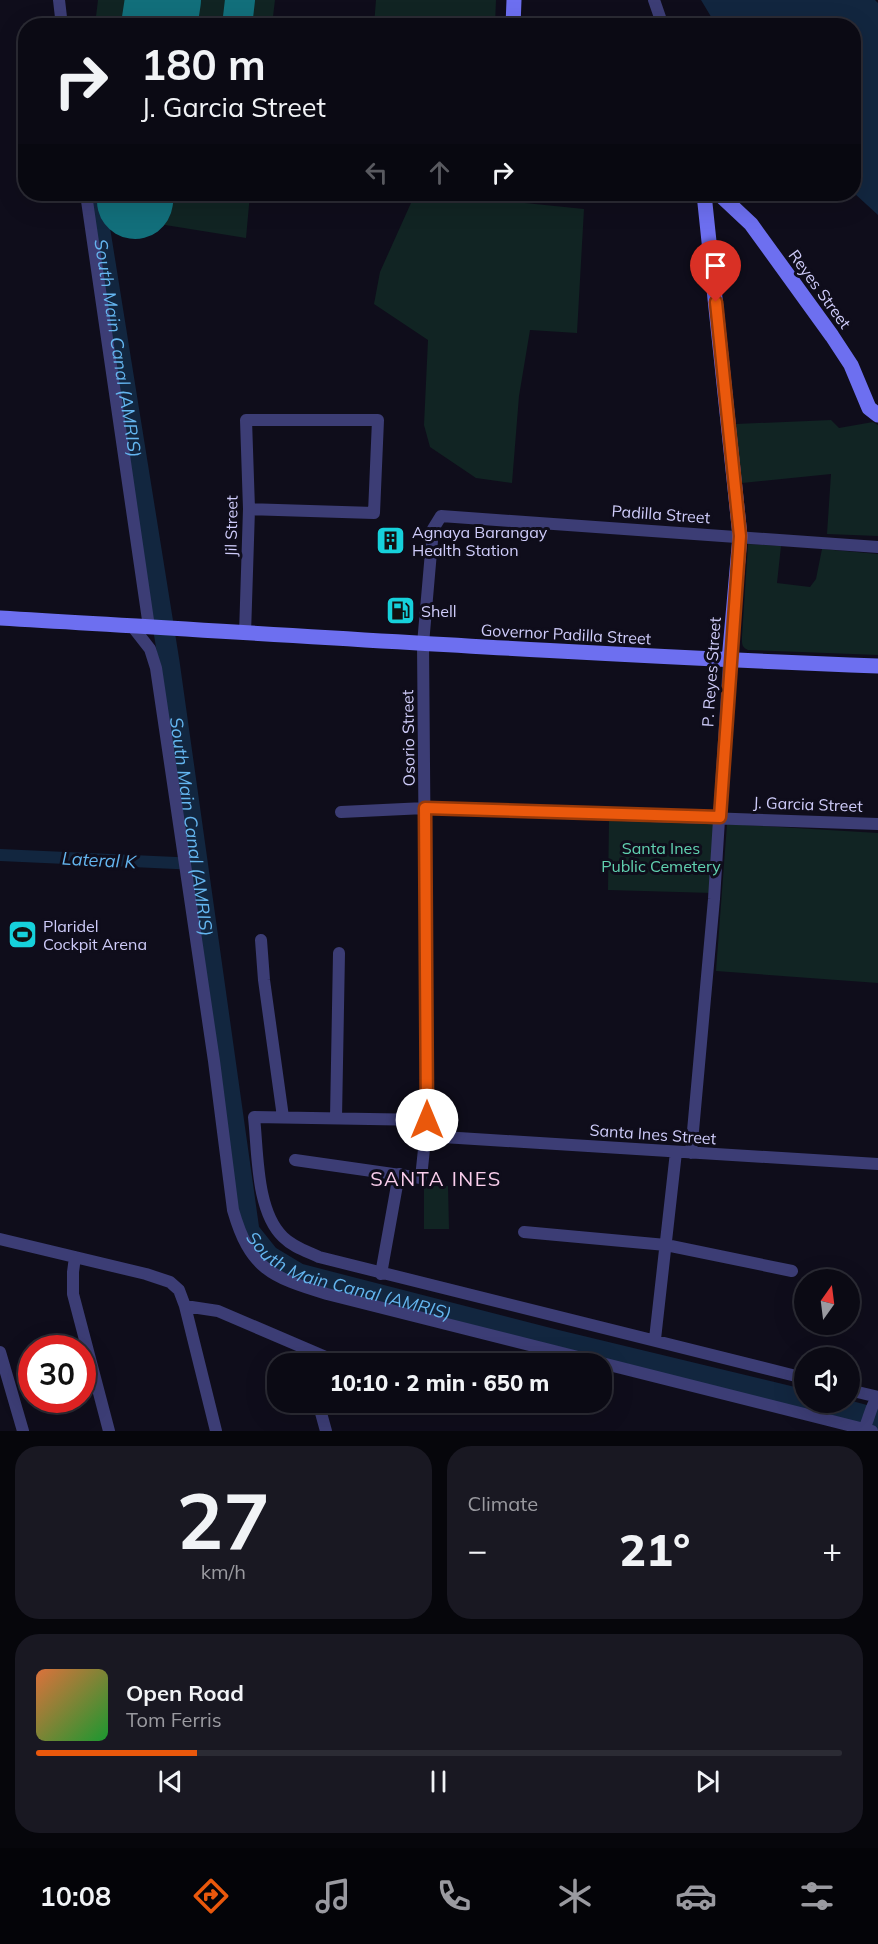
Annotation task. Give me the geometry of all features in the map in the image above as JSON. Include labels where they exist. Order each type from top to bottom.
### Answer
[{"type":"main road","points":[[513,18],[514,0]]},
{"type":"main road","name":"P. Reyes Street","points":[[705,201],[740,536],[729,661]]},
{"type":"main road","name":"Reyes Street","points":[[726,201],[751,224],[832,336],[851,365],[869,408],[878,415]]},
{"type":"main road","name":"Governor Padilla Street","points":[[0,618],[729,661],[878,666]]},
{"type":"street","points":[[59,0],[61,18]]},
{"type":"street","points":[[654,0],[660,18]]},
{"type":"street","points":[[87,201],[150,627]]},
{"type":"street","name":"Jil Street","points":[[244,634],[249,509],[246,420],[378,420],[374,513],[249,509]]},
{"type":"street","name":"Padilla Street","points":[[441,516],[878,547]]},
{"type":"street","name":"Osorio Street","points":[[399,1174],[421,1178],[427,1136],[423,644],[433,529],[441,516]]},
{"type":"street","points":[[132,626],[150,649],[156,668],[214,1061],[232,1210],[239,1233],[250,1253],[271,1272],[293,1283],[327,1294],[867,1428],[876,1398],[860,1393]]},
{"type":"street","name":"P. Reyes Street","points":[[692,1153],[720,817],[729,661]]},
{"type":"street","name":"J. Garcia Street","points":[[341,812],[425,808],[878,824]]},
{"type":"street","points":[[261,940],[264,980],[283,1117]]},
{"type":"street","points":[[336,1118],[339,953]]},
{"type":"street","points":[[427,1120],[254,1117],[262,1189],[268,1216],[282,1236],[296,1248],[319,1257],[794,1375]]},
{"type":"street","name":"Santa Ines Street","points":[[427,1136],[878,1164]]},
{"type":"street","points":[[655,1339],[676,1152]]},
{"type":"street","points":[[295,1160],[399,1174],[381,1274]]},
{"type":"street","points":[[524,1232],[666,1245],[792,1271]]},
{"type":"street","points":[[0,1239],[146,1274],[170,1282],[179,1290],[185,1306],[216,1431]]},
{"type":"street","points":[[75,1257],[73,1294],[109,1431]]},
{"type":"street","points":[[185,1306],[219,1311],[317,1353]]},
{"type":"street","points":[[305,1348],[306,1353]]},
{"type":"street","points":[[0,1352],[23,1431]]},
{"type":"street","points":[[321,1413],[326,1431]]},
{"type":"green space","points":[[98,0],[135,0],[132,18],[96,18]]},
{"type":"green space","points":[[189,0],[231,0],[229,18],[187,18]]},
{"type":"green space","points":[[250,0],[275,0],[273,18],[247,18]]},
{"type":"green space","points":[[376,0],[496,0],[495,18],[375,18]]},
{"type":"green space","points":[[162,201],[249,201],[246,238],[159,224]]},
{"type":"green space","points":[[412,201],[505,201],[584,209],[577,333],[530,330],[519,396],[512,483],[476,478],[430,447],[424,425],[428,340],[374,304],[380,272]]},
{"type":"green space","points":[[831,420],[839,428],[873,422],[878,425],[878,536],[827,534],[831,474],[742,483],[736,424]]},
{"type":"green space","points":[[748,544],[781,546],[777,583],[810,587],[816,579],[822,549],[878,554],[878,655],[744,648],[742,636]]},
{"type":"green space","name":"Santa Ines Public Cemetery","points":[[609,821],[714,824],[713,893],[608,890]]},
{"type":"green space","points":[[727,824],[878,833],[878,983],[716,971]]},
{"type":"green space","points":[[424,1186],[448,1186],[449,1229],[424,1229]]},
{"type":"water","points":[[701,0],[875,0],[878,3],[878,215],[861,199],[861,18],[712,18]]},
{"type":"waterway","name":"South Main Canal (AMRIS)","points":[[95,201],[169,662],[249,1231],[269,1256],[299,1274],[555,1340],[794,1398]]},
{"type":"waterway","name":"Lateral K","points":[[0,855],[198,864]]},
{"type":"waterway","name":"South Main Canal (AMRIS)","points":[[856,1413],[878,1419]]},
{"type":"taxiway","points":[[238,18],[240,0]]},
{"type":"runway","points":[[160,18],[163,0]]},
{"type":"place","name":"Agnaya Barangay Health Station","points":[[391,541]]},
{"type":"place","name":"Shell","points":[[400,611]]},
{"type":"place","name":"Plaridel Cockpit Arena","points":[[22,935]]},
{"type":"district","name":"SANTA INES","points":[[436,1178]]},
{"type":"route","points":[[427,1120],[425,808],[720,817],[729,661],[740,536],[716,302]]}]
